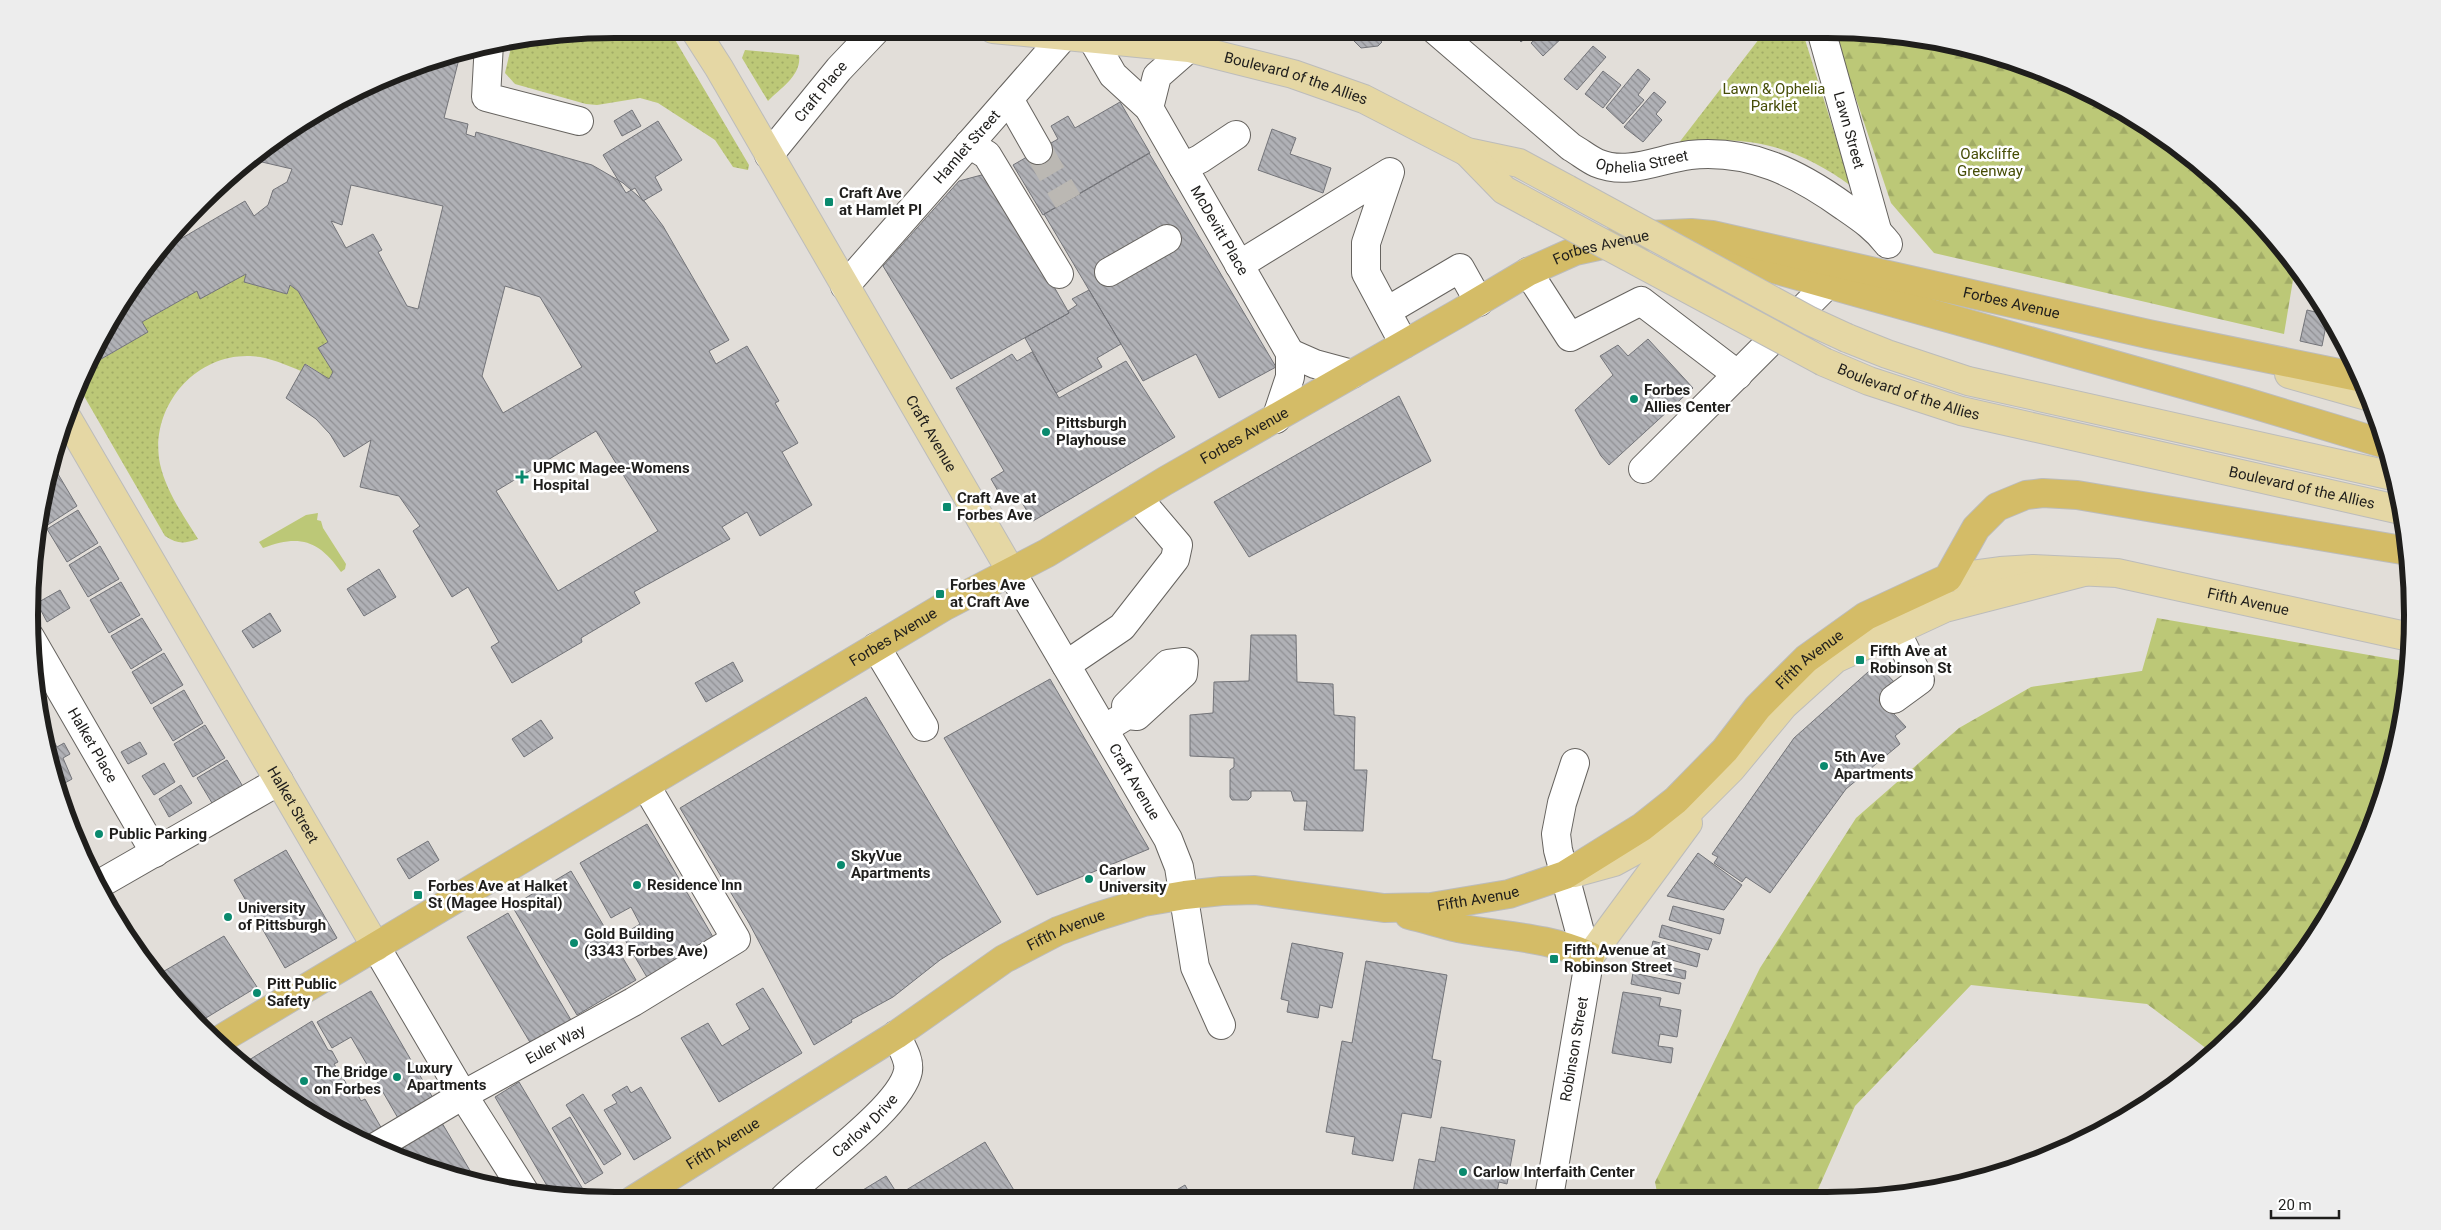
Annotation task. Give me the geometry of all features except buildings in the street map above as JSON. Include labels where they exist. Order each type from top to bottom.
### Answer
[{"type":"highway","name":"Forbes Avenue","points":[[223,1038],[945,606],[1012,573],[1528,272],[1575,251],[1669,233],[1729,237],[2148,334]]},
{"type":"highway","points":[[1621,242],[1697,250],[1728,256],[2246,402],[2377,441]]},
{"type":"highway","points":[[2148,334],[2351,376]]},
{"type":"highway","points":[[1948,578],[1976,528],[1986,515],[2011,500],[2043,493],[2077,495],[2400,551]]},
{"type":"highway","name":"Fifth Avenue","points":[[646,1192],[896,1036],[1024,947],[1058,931],[1096,917],[1144,902],[1185,895],[1255,890],[1384,908],[1430,906],[1469,902],[1534,888],[1565,875],[1642,827],[1676,800],[1725,750],[1758,707],[1806,659],[1866,616],[1948,578]]},
{"type":"highway","points":[[1384,908],[1458,928],[1542,939],[1568,946],[1590,956]]},
{"type":"main road","name":"Craft Avenue","points":[[700,38],[720,68],[1012,573]]},
{"type":"main road","name":"Boulevard of the Allies","points":[[1108,38],[1189,48],[1240,59],[1330,86],[1400,116],[1466,152],[1504,190],[1824,362],[1878,385],[1961,411],[2393,508]]},
{"type":"main road","name":"Boulevard of the Allies","points":[[1466,152],[1519,162],[1810,320],[1847,338],[1887,354],[1968,381],[2386,474]]},
{"type":"main road","name":"Forbes Avenue","points":[[2148,334],[2360,394]]},
{"type":"main road","name":"Halket Street","points":[[70,423],[376,947]]},
{"type":"main road","name":"Fifth Avenue","points":[[1948,578],[2033,569],[2117,573],[2403,635]]},
{"type":"main road","name":"Fifth Avenue","points":[[1565,875],[1614,862],[1647,844],[1680,820],[1708,793],[1784,705],[1834,659],[1895,629],[1945,608],[2084,572]]},
{"type":"main road","points":[[1590,956],[1610,926],[1677,839],[1708,793]]},
{"type":"street","name":"Craft Place","points":[[769,155],[839,69],[868,38]]},
{"type":"street","name":"Hamlet Street","points":[[845,286],[1009,99],[1071,38]]},
{"type":"street","name":"McDevitt Place","points":[[1079,38],[1113,75],[1148,108],[1183,167],[1195,210],[1239,265],[1252,308],[1290,353],[1290,378],[1276,419]]},
{"type":"street","name":"Ophelia Street","points":[[1444,38],[1571,147],[1596,163],[1614,168],[1630,168],[1691,155],[1717,155],[1767,163],[1814,184],[1882,237]]},
{"type":"street","name":"Lawn Street","points":[[1823,38],[1882,237]]},
{"type":"street","points":[[1148,108],[1157,76],[1189,48]]},
{"type":"street","points":[[488,52],[486,97],[579,121]]},
{"type":"street","points":[[1009,99],[1038,150]]},
{"type":"street","points":[[1183,167],[1200,159],[1236,135]]},
{"type":"street","points":[[969,144],[987,155],[1059,274]]},
{"type":"street","points":[[1239,265],[1390,172],[1366,243],[1366,273],[1404,344]]},
{"type":"street","points":[[1109,272],[1167,239]]},
{"type":"street","points":[[1387,311],[1460,268],[1478,302]]},
{"type":"street","points":[[1528,272],[1570,338],[1641,301],[1738,375]]},
{"type":"street","points":[[1643,469],[1828,284]]},
{"type":"street","points":[[1290,353],[1315,364],[1352,374]]},
{"type":"street","points":[[1066,665],[1122,628],[1175,559],[1178,545],[1138,498]]},
{"type":"street","name":"Craft Avenue","points":[[1012,573],[1168,839],[1179,867],[1185,895],[1195,967],[1221,1025]]},
{"type":"street","points":[[1894,699],[1920,680],[1895,629]]},
{"type":"street","points":[[876,648],[924,727]]},
{"type":"street","name":"Halket Place","points":[[39,653],[155,853]]},
{"type":"street","points":[[1104,729],[1127,715]]},
{"type":"street","points":[[1575,763],[1562,804],[1556,834],[1581,936],[1590,956]]},
{"type":"street","points":[[103,882],[279,781]]},
{"type":"street","name":"Euler Way","points":[[382,1143],[462,1095],[633,1002],[736,939],[646,786]]},
{"type":"street","name":"Halket Street","points":[[376,947],[462,1095],[520,1184]]},
{"type":"street","name":"Robinson Street","points":[[1550,1192],[1590,956]]},
{"type":"street","name":"Carlow Drive","points":[[790,1192],[875,1120],[899,1090],[908,1071],[907,1058],[896,1036]]},
{"type":"green space","points":[[674,38],[749,165],[748,170],[733,167],[715,140],[658,103],[640,98],[597,105],[586,104],[515,84],[505,73],[511,47],[540,42],[577,39]]},
{"type":"green space","name":"Lawn & Ophelia Parklet","points":[[1760,38],[1805,38],[1851,186],[1811,161],[1769,146],[1726,140],[1678,144]]},
{"type":"green space","name":"Oakcliffe Greenway","points":[[1836,38],[1901,42],[1975,57],[2012,68],[2047,81],[2081,97],[2147,135],[2207,181],[2234,207],[2260,234],[2294,277],[2284,334],[1934,253],[1891,203]]},
{"type":"green space","points":[[745,50],[799,55],[799,62],[794,75],[768,101],[742,58]]},
{"type":"green space","points":[[246,274],[244,282],[287,294],[290,285],[298,291],[328,342],[318,348],[333,372],[329,379],[306,364],[301,371],[263,358],[250,356],[229,358],[210,364],[194,375],[180,389],[169,405],[161,424],[158,443],[160,464],[166,484],[198,539],[177,542],[165,536],[82,392],[96,361],[147,332],[142,322],[197,291],[200,298]]},
{"type":"green space","points":[[318,513],[317,520],[321,521],[323,528],[346,564],[345,569],[341,572],[325,553],[307,543],[287,541],[263,548],[259,542],[306,515]]},
{"type":"green space","points":[[2157,618],[2401,661],[2399,690],[2384,764],[2360,836],[2326,904],[2306,936],[2260,996],[2207,1049],[2147,1004],[1971,985],[1855,1106],[1817,1192],[1657,1192],[1655,1182],[1760,968],[1856,818],[1959,728],[2031,687],[2142,671]]},
{"type":"tunnel","points":[[1038,150],[1068,201]]},
{"type":"place","name":"Craft Ave at Hamlet Pl","points":[[829,202]]},
{"type":"place","name":"Forbes Allies Center","points":[[1634,399]]},
{"type":"place","name":"Pittsburgh Playhouse","points":[[1046,432]]},
{"type":"place","name":"UPMC Magee-Womens Hospital","points":[[522,477]]},
{"type":"place","name":"Craft Ave at Forbes Ave","points":[[947,507]]},
{"type":"place","name":"Forbes Ave at Craft Ave","points":[[940,594]]},
{"type":"place","name":"Fifth Ave at Robinson St","points":[[1860,660]]},
{"type":"place","name":"5th Ave Apartments","points":[[1824,766]]},
{"type":"place","name":"Public Parking","points":[[99,834]]},
{"type":"place","name":"SkyVue Apartments","points":[[841,865]]},
{"type":"place","name":"Carlow University","points":[[1089,879]]},
{"type":"place","name":"Residence Inn","points":[[637,885]]},
{"type":"place","name":"Forbes Ave at Halket St (Magee Hospital)","points":[[418,895]]},
{"type":"place","name":"University of Pittsburgh","points":[[228,917]]},
{"type":"place","name":"Gold Building (3343 Forbes Ave)","points":[[574,943]]},
{"type":"place","name":"Fifth Avenue at Robinson Street","points":[[1554,959]]},
{"type":"place","name":"Pitt Public Safety","points":[[257,993]]},
{"type":"place","name":"Luxury Apartments","points":[[397,1077]]},
{"type":"place","name":"The Bridge on Forbes","points":[[304,1081]]},
{"type":"place","name":"Carlow Interfaith Center","points":[[1463,1172]]}]
